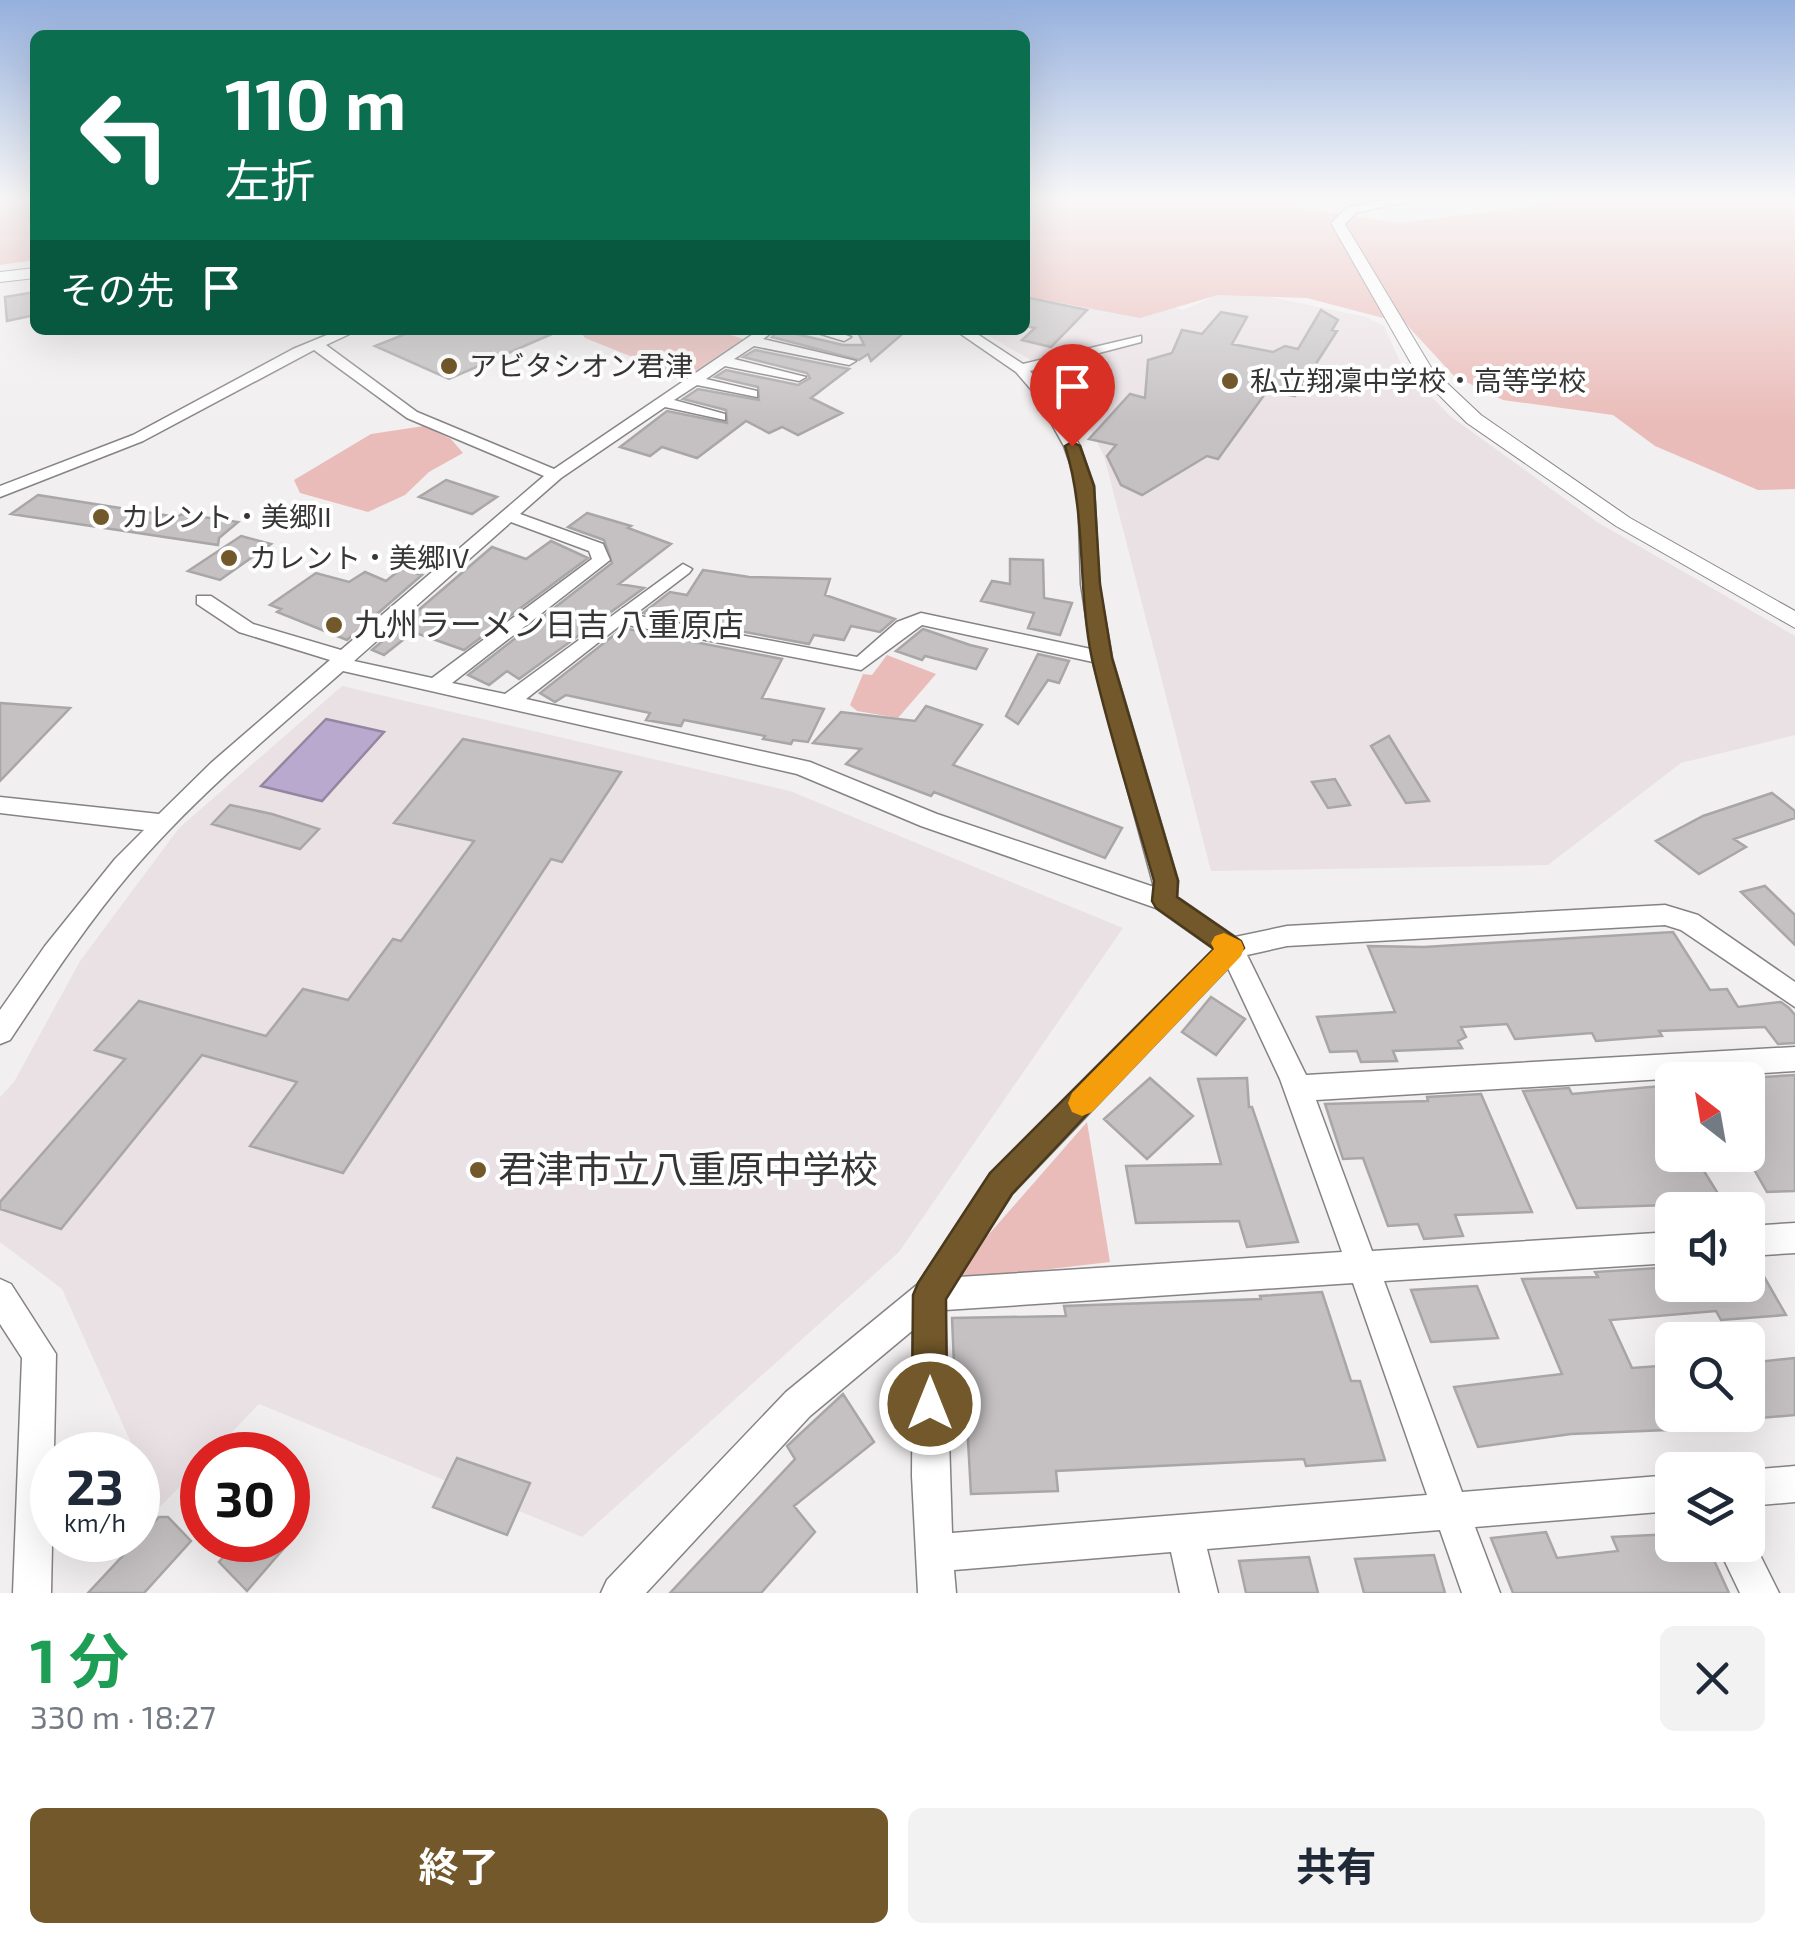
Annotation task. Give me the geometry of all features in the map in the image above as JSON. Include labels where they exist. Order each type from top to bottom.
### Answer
[{"type":"street","points":[[1367,273],[1425,372],[1474,418],[1623,522],[1795,621]]},
{"type":"street","points":[[0,277],[30,274]]},
{"type":"street","points":[[0,492],[138,438],[338,335]]},
{"type":"street","points":[[0,1032],[54,953],[161,823],[555,475],[760,335]]},
{"type":"street","points":[[836,335],[844,337]]},
{"type":"street","points":[[970,335],[1021,369],[1042,392],[1072,446],[1086,486],[1090,584],[1102,658],[1166,881],[1165,901]]},
{"type":"street","points":[[1021,369],[1136,339]]},
{"type":"street","points":[[752,340],[849,362]]},
{"type":"street","points":[[316,344],[412,416],[555,475]]},
{"type":"street","points":[[722,361],[799,377]]},
{"type":"street","points":[[693,380],[752,394]]},
{"type":"street","points":[[660,401],[720,418]]},
{"type":"street","points":[[436,685],[601,560],[596,548],[510,516]]},
{"type":"street","points":[[509,702],[683,570]]},
{"type":"street","points":[[204,600],[246,628],[342,661],[802,767],[929,820],[1165,901],[1232,948],[1298,1088],[1481,1593]]},
{"type":"street","points":[[619,618],[861,664],[875,656],[905,623],[921,619],[1102,658]]},
{"type":"street","points":[[0,805],[161,823]]},
{"type":"street","points":[[620,1593],[798,1404],[930,1295],[1001,1184],[1232,948],[1287,936],[1666,915],[1689,922],[1795,996]]},
{"type":"street","points":[[1298,1088],[1795,1059]]},
{"type":"street","points":[[1765,1241],[1795,1238]]},
{"type":"street","points":[[930,1295],[1655,1248]]},
{"type":"street","points":[[0,1295],[39,1354],[32,1593]]},
{"type":"street","points":[[930,1295],[930,1476],[937,1593]]},
{"type":"street","points":[[1765,1487],[1795,1484]]},
{"type":"street","points":[[934,1553],[1655,1495]]},
{"type":"street","points":[[1185,1533],[1199,1593]]},
{"type":"street","points":[[1744,1562],[1760,1593]]},
{"type":"shaded area","points":[[1030,273],[1795,273],[1795,489],[1758,490],[1655,446],[1613,415],[1503,400],[1454,376],[1406,324],[1307,298],[1218,295],[1140,318],[1030,297]]},
{"type":"shaded area","points":[[1056,273],[1183,310],[1231,289],[1366,317],[1384,326],[1402,366],[1450,416],[1597,522],[1795,636],[1795,735],[1681,763],[1548,865],[1211,871],[1104,456],[1065,380],[988,335],[1030,335],[1030,274]]},
{"type":"shaded area","points":[[583,335],[731,335],[743,339],[685,378]]},
{"type":"shaded area","points":[[424,426],[451,439],[463,453],[429,472],[405,495],[368,512],[300,493],[294,480],[371,434]]},
{"type":"shaded area","points":[[887,655],[936,674],[898,718],[857,711],[850,705],[863,674],[872,675]]},
{"type":"shaded area","name":"君津市立八重原中学校","points":[[342,686],[790,791],[1123,928],[899,1252],[582,1537],[259,1404],[232,1432],[180,1432],[180,1486],[160,1507],[160,1432],[126,1432],[62,1289],[0,1242],[0,1097],[14,1082],[80,961],[179,828]]},
{"type":"shaded area","points":[[326,719],[384,732],[322,801],[261,786]]},
{"type":"shaded area","points":[[1087,1122],[1110,1262],[948,1281]]},
{"type":"building","points":[[30,293],[30,316],[7,321],[5,297]]},
{"type":"building","points":[[1030,298],[1087,310],[1051,347],[1022,340],[1035,328],[1030,327]]},
{"type":"building","points":[[1321,310],[1338,320],[1332,330],[1337,331],[1295,396],[1267,391],[1218,459],[1207,456],[1142,495],[1121,485],[1107,456],[1116,445],[1089,439],[1130,394],[1145,398],[1148,360],[1172,353],[1182,330],[1202,334],[1221,312],[1247,317],[1232,344],[1273,352],[1285,346],[1298,349]]},
{"type":"building","name":"アビタシオン君津","points":[[402,335],[550,335],[449,379],[375,346]]},
{"type":"building","points":[[800,335],[843,345],[864,345],[859,335],[901,335],[871,361],[868,354],[859,360],[772,337]]},
{"type":"building","points":[[755,350],[849,369],[811,398],[842,413],[798,435],[782,427],[769,433],[746,421],[697,458],[662,447],[650,456],[620,447],[667,411],[727,423],[726,410],[683,399],[698,389],[759,400],[758,387],[715,377],[726,370],[798,385],[810,378],[807,373],[743,357]]},
{"type":"building","points":[[446,480],[497,497],[472,514],[419,497]]},
{"type":"building","points":[[38,495],[177,517],[182,514],[238,522],[219,538],[218,545],[11,514]]},
{"type":"building","points":[[587,513],[631,526],[628,528],[671,544],[619,584],[644,588],[519,679],[507,671],[489,685],[468,675],[612,563],[604,540],[568,527]]},
{"type":"building","name":"カレント・美郷IV","points":[[241,536],[271,544],[220,580],[188,571]]},
{"type":"building","points":[[551,541],[588,558],[464,650],[413,632],[384,655],[372,650],[492,547],[526,559]]},
{"type":"building","points":[[1010,559],[1043,560],[1044,598],[1072,603],[1060,635],[1028,628],[1034,613],[981,601],[992,581],[1010,584]]},
{"type":"building","points":[[401,569],[422,575],[347,640],[277,612],[281,609],[270,605],[316,573],[349,582],[365,572],[386,581]]},
{"type":"building","points":[[703,570],[749,577],[830,579],[825,595],[895,619],[880,632],[851,626],[844,640],[814,635],[809,644],[643,613],[670,592],[687,595]]},
{"type":"building","points":[[623,628],[782,659],[762,698],[824,709],[808,742],[793,740],[791,744],[684,720],[681,726],[646,720],[650,713],[566,695],[555,702],[540,693]]},
{"type":"building","points":[[923,629],[987,649],[976,669],[925,656],[922,660],[896,651]]},
{"type":"building","points":[[1038,654],[1069,661],[1059,683],[1048,680],[1018,724],[1006,716]]},
{"type":"building","points":[[0,703],[70,708],[0,781]]},
{"type":"building","points":[[926,706],[982,725],[953,765],[1122,828],[1105,858],[934,792],[931,796],[846,764],[861,749],[813,743],[841,712],[915,721]]},
{"type":"building","points":[[1389,736],[1429,801],[1406,803],[1371,746]]},
{"type":"building","points":[[463,739],[621,772],[562,862],[551,859],[343,1173],[250,1146],[297,1082],[202,1055],[61,1229],[0,1209],[0,1202],[125,1059],[95,1050],[139,1001],[266,1036],[303,989],[348,1000],[393,939],[401,941],[474,841],[394,823]]},
{"type":"building","points":[[1335,779],[1350,805],[1328,808],[1312,782]]},
{"type":"building","points":[[1772,793],[1795,811],[1795,818],[1734,839],[1746,847],[1699,874],[1656,841],[1703,816]]},
{"type":"building","points":[[230,805],[319,829],[300,849],[212,824]]},
{"type":"building","points":[[1765,886],[1795,915],[1795,945],[1741,892]]},
{"type":"building","points":[[1673,932],[1710,990],[1727,989],[1738,1007],[1781,1002],[1789,1008],[1795,1015],[1795,1043],[1778,1044],[1765,1027],[1659,1031],[1662,1036],[1596,1041],[1592,1033],[1515,1039],[1507,1024],[1461,1027],[1466,1037],[1458,1041],[1462,1048],[1393,1051],[1397,1061],[1361,1062],[1357,1051],[1330,1052],[1317,1017],[1395,1012],[1368,946],[1424,947]]},
{"type":"building","points":[[1211,997],[1245,1019],[1216,1055],[1182,1032]]},
{"type":"building","points":[[1795,1075],[1795,1191],[1767,1192],[1755,1172],[1765,1172],[1765,1077]]},
{"type":"building","points":[[1150,1078],[1193,1116],[1147,1159],[1104,1119]]},
{"type":"building","points":[[1247,1078],[1249,1107],[1298,1242],[1247,1247],[1239,1221],[1136,1223],[1126,1166],[1221,1164],[1198,1079]]},
{"type":"building","points":[[1655,1087],[1655,1172],[1705,1172],[1717,1192],[1655,1192],[1655,1205],[1577,1208],[1523,1091],[1569,1088],[1572,1094]]},
{"type":"building","points":[[1481,1094],[1532,1212],[1455,1215],[1463,1236],[1424,1239],[1418,1224],[1388,1226],[1363,1158],[1343,1159],[1325,1104],[1428,1101],[1427,1097]]},
{"type":"building","points":[[1655,1268],[1655,1302],[1765,1302],[1765,1278],[1786,1315],[1721,1320],[1716,1311],[1610,1320],[1632,1368],[1655,1366],[1655,1430],[1571,1434],[1478,1447],[1454,1387],[1562,1374],[1522,1279],[1598,1277],[1595,1272]]},
{"type":"building","points":[[1477,1286],[1498,1338],[1431,1342],[1411,1290]]},
{"type":"building","points":[[1322,1292],[1351,1381],[1360,1381],[1385,1460],[1306,1466],[1304,1459],[1056,1471],[1058,1491],[971,1494],[965,1387],[955,1387],[952,1318],[1066,1316],[1064,1306],[1261,1299],[1260,1296]]},
{"type":"building","points":[[1795,1358],[1795,1415],[1765,1418],[1765,1361]]},
{"type":"building","points":[[843,1394],[874,1442],[794,1506],[815,1532],[761,1593],[670,1593],[795,1459],[787,1446]]},
{"type":"building","points":[[457,1458],[530,1483],[507,1535],[433,1507]]},
{"type":"building","points":[[160,1517],[168,1517],[180,1530],[180,1553],[144,1593],[88,1593],[117,1562],[160,1562]]},
{"type":"building","points":[[1546,1532],[1557,1558],[1618,1551],[1612,1537],[1655,1535],[1655,1562],[1715,1562],[1729,1593],[1513,1593],[1491,1538]]},
{"type":"building","points":[[1434,1555],[1445,1593],[1364,1593],[1355,1559]]},
{"type":"building","points":[[1309,1557],[1318,1593],[1246,1593],[1239,1561]]},
{"type":"building","points":[[219,1562],[272,1562],[247,1591]]},
{"type":"slow traffic","points":[[1082,1103],[1232,948],[1224,943]]},
{"type":"place","name":"アビタシオン君津","points":[[449,366]]},
{"type":"place","name":"私立翔凜中学校・高等学校","points":[[1230,381]]},
{"type":"place","name":"カレント・美郷II","points":[[101,517]]},
{"type":"place","name":"カレント・美郷IV","points":[[229,558]]},
{"type":"place","name":"九州ラーメン日吉 八重原店","points":[[334,625]]},
{"type":"place","name":"君津市立八重原中学校","points":[[478,1170]]},
{"type":"route","points":[[930,1404],[930,1295],[1001,1184],[1232,948],[1165,901],[1166,881],[1102,658],[1090,584],[1086,486],[1072,446]]}]
